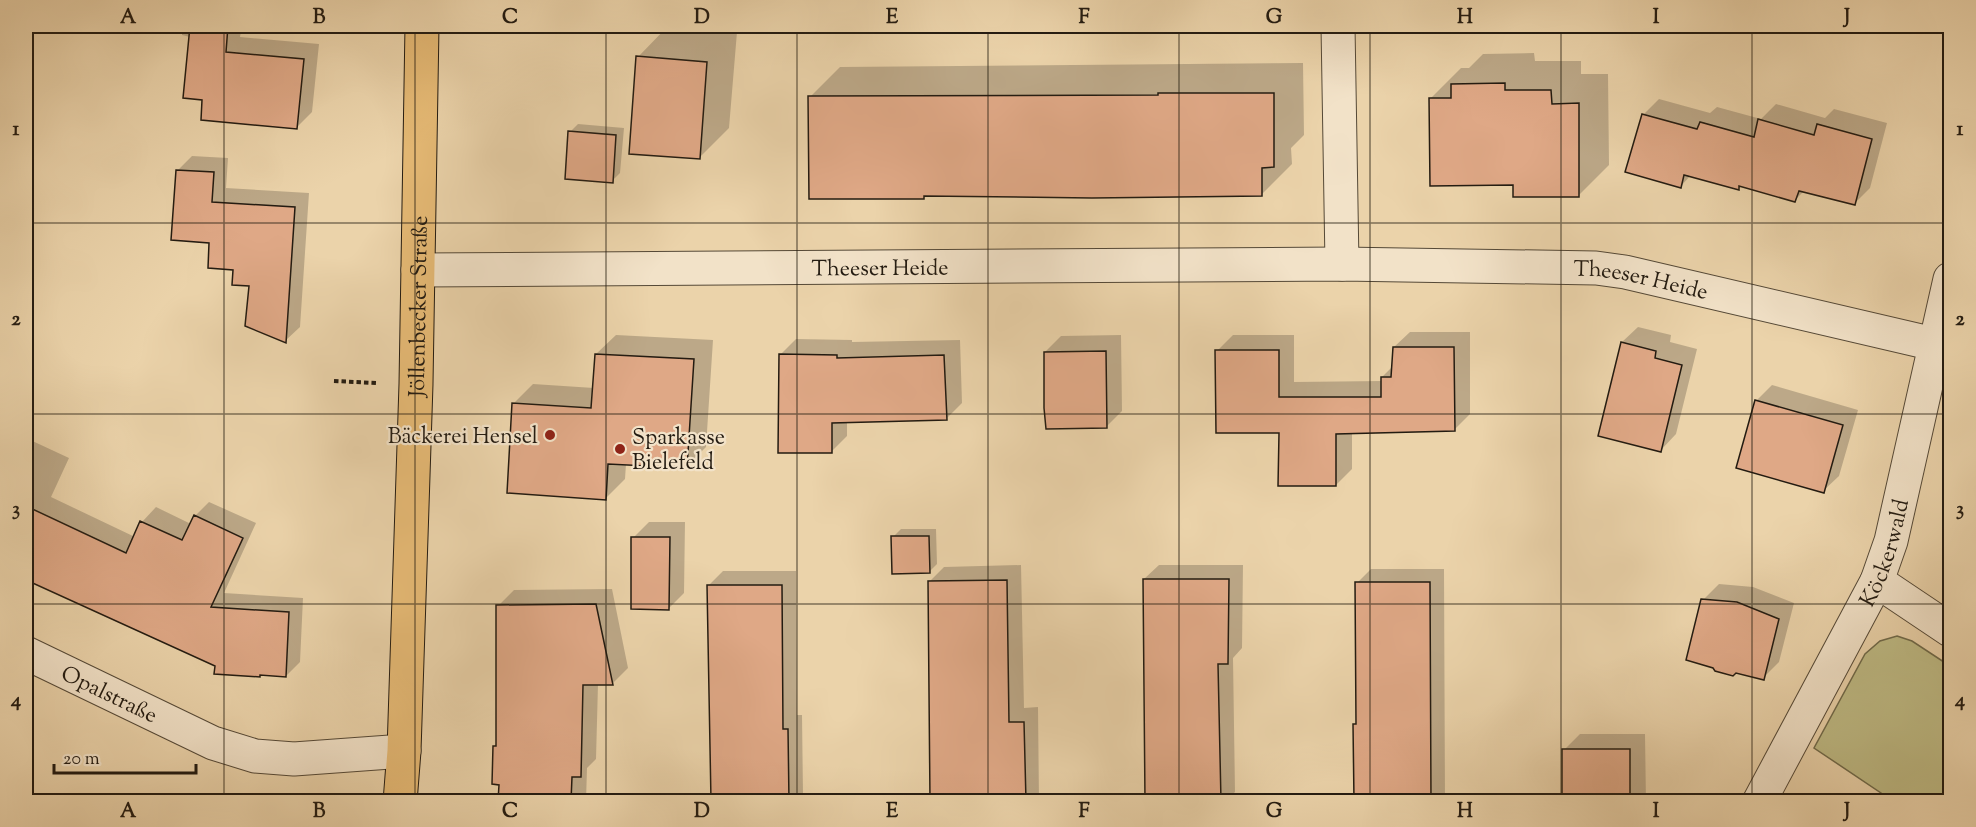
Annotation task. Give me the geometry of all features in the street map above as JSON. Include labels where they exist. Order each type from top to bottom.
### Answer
[{"type":"main road","name":"Jöllenbecker Straße","points":[[400,801],[405,752],[422,26]]},
{"type":"street","points":[[1338,26],[1342,264]]},
{"type":"street","name":"Theeser Heide","points":[[418,270],[1342,264],[1596,268],[1625,272],[1935,344]]},
{"type":"street","name":"Köckerwald","points":[[1759,801],[1877,581],[1891,541],[1950,279]]},
{"type":"street","points":[[1877,581],[1950,630]]},
{"type":"street","name":"Opalstraße","points":[[26,653],[213,743],[255,756],[294,759],[405,752]]},
{"type":"shaded area","points":[[1897,636],[1912,641],[1950,666],[1950,801],[1893,801],[1814,748],[1865,654],[1880,641]]},
{"type":"building","points":[[190,26],[228,26],[226,52],[304,59],[297,129],[201,120],[202,100],[183,98]]},
{"type":"building","points":[[636,56],[707,62],[700,159],[629,154]]},
{"type":"building","points":[[1505,83],[1505,90],[1551,90],[1552,104],[1579,103],[1579,197],[1513,197],[1513,185],[1430,186],[1429,98],[1451,98],[1451,84]]},
{"type":"building","points":[[1158,93],[1274,93],[1274,167],[1262,168],[1262,196],[1092,198],[924,196],[924,199],[809,199],[808,96],[1158,95]]},
{"type":"building","points":[[1642,114],[1697,129],[1700,122],[1754,137],[1758,119],[1814,135],[1817,124],[1872,139],[1855,205],[1799,191],[1795,202],[1739,186],[1739,190],[1684,175],[1681,188],[1625,172]]},
{"type":"building","points":[[568,131],[616,135],[613,183],[565,179]]},
{"type":"building","points":[[176,170],[214,172],[212,202],[295,207],[286,343],[245,326],[249,286],[232,285],[233,270],[208,268],[209,243],[171,240]]},
{"type":"building","points":[[1621,342],[1656,351],[1655,358],[1682,365],[1661,452],[1598,436]]},
{"type":"building","points":[[1393,347],[1454,347],[1455,431],[1336,434],[1336,486],[1278,486],[1279,433],[1216,433],[1215,350],[1279,350],[1279,397],[1381,397],[1381,377],[1391,377]]},
{"type":"building","points":[[1106,351],[1107,428],[1046,429],[1044,352]]},
{"type":"building","points":[[595,354],[694,359],[687,468],[608,464],[606,500],[507,493],[512,403],[591,408]]},
{"type":"building","points":[[779,354],[837,355],[837,358],[944,355],[947,420],[832,423],[832,453],[778,453]]},
{"type":"building","points":[[1755,400],[1843,425],[1824,493],[1736,468]]},
{"type":"building","points":[[26,506],[126,553],[140,521],[182,540],[194,515],[243,538],[211,607],[289,612],[286,677],[214,674],[215,666],[26,580]]},
{"type":"building","points":[[891,536],[929,536],[930,573],[892,574]]},
{"type":"building","points":[[631,537],[670,537],[669,610],[631,609]]},
{"type":"building","points":[[1143,579],[1229,579],[1228,664],[1218,664],[1221,801],[1145,801]]},
{"type":"building","points":[[1007,580],[1009,722],[1024,722],[1026,801],[930,801],[928,581]]},
{"type":"building","points":[[1355,582],[1430,582],[1431,801],[1354,801]]},
{"type":"building","points":[[707,585],[782,585],[783,729],[788,729],[789,801],[711,801]]},
{"type":"building","points":[[1701,599],[1737,602],[1779,619],[1764,680],[1736,673],[1733,676],[1686,660]]},
{"type":"building","points":[[596,604],[613,685],[583,685],[581,777],[572,777],[571,801],[498,801],[499,785],[492,784],[493,746],[496,746],[496,605]]},
{"type":"building","points":[[1562,749],[1630,749],[1630,801],[1562,801]]},
{"type":"place","name":"Bäckerei Hensel","points":[[550,435]]},
{"type":"place","name":"Sparkasse Bielefeld","points":[[620,449]]}]
